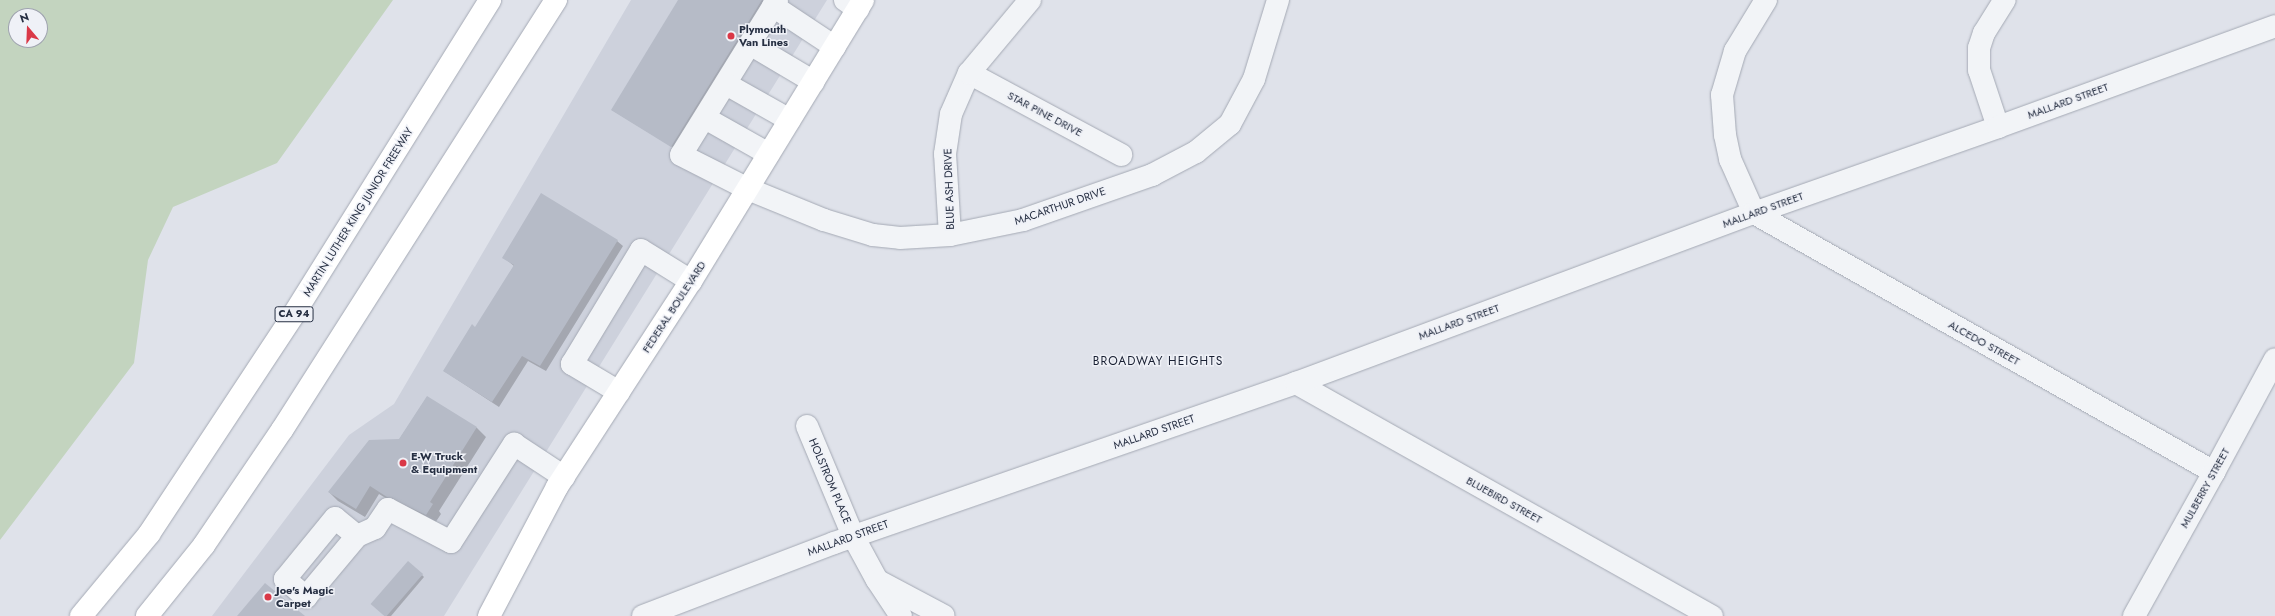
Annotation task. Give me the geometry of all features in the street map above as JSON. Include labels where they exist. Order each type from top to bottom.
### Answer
[{"type":"main road","name":"MARTIN LUTHER KING JUNIOR FREEWAY","points":[[81,616],[149,534],[292,317],[490,0]]},
{"type":"main road","points":[[147,616],[204,545],[282,430],[556,0]]},
{"type":"main road","name":"FEDERAL BOULEVARD","points":[[489,616],[564,477],[691,281],[814,82],[835,47],[855,3]]},
{"type":"street","name":"BLUE ASH DRIVE","points":[[950,235],[945,154],[951,114],[969,73],[1030,0]]},
{"type":"street","name":"MACARTHUR DRIVE","points":[[705,118],[681,156],[748,189],[824,220],[873,235],[900,238],[950,235],[1023,220],[1152,175],[1196,152],[1230,124],[1254,78],[1278,0]]},
{"type":"street","points":[[1754,213],[1730,160],[1725,135],[1722,95],[1735,51],[1766,0]]},
{"type":"street","points":[[1998,127],[1979,70],[1979,48],[1984,33],[2005,0]]},
{"type":"street","points":[[769,154],[705,118],[775,3],[835,47]]},
{"type":"street","name":"MALLARD STREET","points":[[642,616],[853,536],[1296,382],[1754,213],[1998,127],[2275,26]]},
{"type":"street","points":[[750,44],[814,82]]},
{"type":"street","name":"STAR PINE DRIVE","points":[[969,73],[1121,155]]},
{"type":"street","points":[[726,84],[790,120]]},
{"type":"street","name":"ALCEDO STREET","points":[[1754,213],[2214,472]]},
{"type":"street","points":[[619,392],[572,364],[641,250],[691,281]]},
{"type":"street","name":"MULBERRY STREET","points":[[2134,616],[2275,359]]},
{"type":"street","name":"BLUEBIRD STREET","points":[[1296,382],[1712,616]]},
{"type":"street","name":"HOLSTROM PLACE","points":[[807,426],[853,536],[877,580],[901,616]]},
{"type":"street","points":[[358,536],[375,528],[388,509],[451,542],[514,444],[564,477]]},
{"type":"street","points":[[877,580],[944,616]]},
{"type":"shaded area","points":[[631,0],[827,0],[444,616],[212,616],[349,435],[394,404]]},
{"type":"green space","points":[[0,0],[393,0],[277,163],[173,207],[148,260],[134,363],[0,540]]},
{"type":"building","points":[[678,0],[762,0],[671,147],[611,110]]},
{"type":"building","points":[[541,193],[618,240],[540,366],[522,356],[492,402],[443,371],[472,324],[475,327],[514,265],[502,258]]},
{"type":"building","name":"E-W Truck & Equipment","points":[[427,396],[477,427],[430,502],[433,504],[426,515],[387,497],[370,486],[356,509],[328,492],[369,440],[399,439]]},
{"type":"building","points":[[408,561],[423,574],[387,616],[384,616],[371,604]]},
{"type":"building","name":"Joe's Magic Carpet","points":[[265,583],[305,616],[237,616]]},
{"type":"place","name":"Plymouth Van Lines","points":[[731,36]]},
{"type":"place","name":"E-W Truck & Equipment","points":[[403,463]]},
{"type":"place","name":"Joe's Magic Carpet","points":[[268,597]]},
{"type":"district","name":"BROADWAY HEIGHTS","points":[[1158,362]]}]
